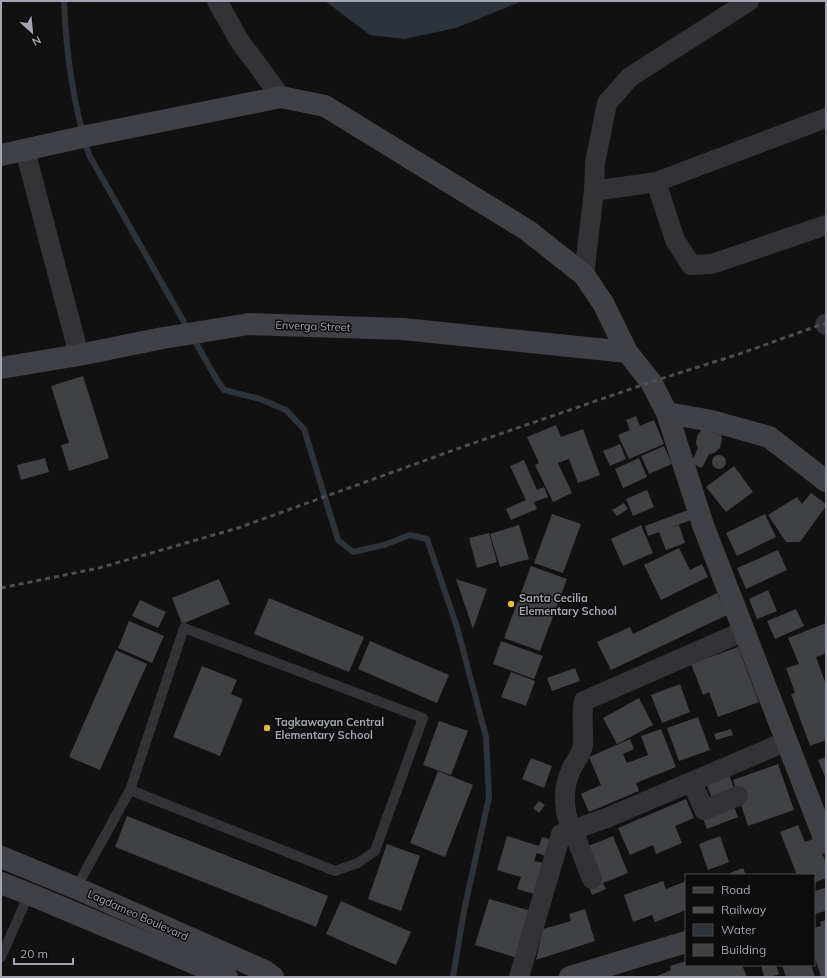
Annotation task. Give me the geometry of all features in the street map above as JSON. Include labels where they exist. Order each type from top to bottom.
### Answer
[{"type":"main road","points":[[1,155],[281,97],[325,106],[527,230],[584,275],[603,303],[627,352],[651,382],[667,413],[702,525],[826,843]]},
{"type":"main road","name":"Enverga Street","points":[[1,368],[249,324],[403,329],[627,352]]},
{"type":"main road","points":[[667,413],[712,421],[769,437],[826,481]]},
{"type":"main road","name":"Lagdameo Boulevard","points":[[1,857],[76,888],[265,971],[273,977]]},
{"type":"main road","name":"Lagdameo Boulevard","points":[[1,883],[227,977]]},
{"type":"main road","points":[[815,903],[826,899]]},
{"type":"main road","points":[[570,977],[685,942]]},
{"type":"street","points":[[217,1],[239,40],[281,97]]},
{"type":"street","points":[[584,275],[594,191],[595,163],[607,103],[630,77],[749,1]]},
{"type":"street","points":[[594,191],[656,182],[826,118]]},
{"type":"street","points":[[25,150],[79,355]]},
{"type":"street","points":[[656,182],[675,240],[691,265],[712,264],[826,225]]},
{"type":"street","points":[[592,879],[574,833],[571,830],[565,803],[566,786],[571,769],[583,746],[582,712],[584,701],[744,631]]},
{"type":"street","points":[[519,977],[561,834],[609,817],[787,741]]},
{"type":"street","points":[[692,782],[704,810],[738,796]]},
{"type":"lane","points":[[76,888],[130,790],[184,628],[423,718],[375,851],[358,863],[335,871],[130,790]]},
{"type":"lane","points":[[1,956],[29,894]]},
{"type":"water","points":[[325,1],[522,1],[456,28],[404,39],[370,35]]},
{"type":"building","points":[[83,376],[109,458],[69,471],[61,445],[69,443],[51,386]]},
{"type":"building","points":[[636,416],[640,426],[654,420],[664,444],[629,459],[618,435],[630,430],[626,420]]},
{"type":"building","points":[[556,425],[561,437],[583,429],[600,475],[578,483],[569,459],[558,463],[572,493],[553,502],[535,465],[539,463],[527,437]]},
{"type":"building","points":[[702,429],[721,435],[722,439],[720,448],[714,453],[709,454],[702,468],[691,463],[698,448],[696,444],[697,436]]},
{"type":"building","points":[[620,444],[626,459],[610,466],[603,451]]},
{"type":"building","points":[[664,446],[672,464],[649,474],[641,456]]},
{"type":"building","points":[[719,455],[724,457],[726,462],[724,467],[719,469],[714,467],[712,462],[714,457]]},
{"type":"building","points":[[45,458],[49,472],[21,480],[17,465]]},
{"type":"building","points":[[639,458],[647,477],[623,488],[615,469]]},
{"type":"building","points":[[524,460],[537,490],[544,487],[548,497],[534,502],[537,509],[511,520],[506,509],[526,500],[510,466]]},
{"type":"building","points":[[734,466],[753,492],[726,512],[706,487]]},
{"type":"building","points":[[647,490],[654,507],[633,516],[626,499]]},
{"type":"building","points":[[811,493],[826,504],[826,506],[800,542],[786,542],[768,515],[797,497],[802,504]]},
{"type":"building","points":[[624,503],[628,509],[617,516],[612,510]]},
{"type":"building","points":[[688,510],[691,520],[665,530],[679,525],[685,543],[666,550],[659,532],[648,536],[645,526]]},
{"type":"building","points":[[552,514],[581,524],[563,573],[534,563]]},
{"type":"building","points":[[765,514],[776,537],[737,556],[726,533]]},
{"type":"building","points":[[519,525],[529,559],[500,567],[490,534]]},
{"type":"building","points":[[641,525],[653,553],[623,566],[611,539]]},
{"type":"building","points":[[489,533],[497,562],[477,568],[469,538]]},
{"type":"building","points":[[679,548],[690,570],[702,564],[708,577],[661,600],[644,565]]},
{"type":"building","points":[[778,550],[787,570],[746,589],[737,568]]},
{"type":"building","points":[[531,566],[567,579],[540,651],[504,638]]},
{"type":"building","points":[[219,579],[230,604],[182,624],[172,598]]},
{"type":"building","points":[[456,579],[487,589],[473,629]]},
{"type":"building","points":[[768,590],[777,611],[757,619],[749,599]]},
{"type":"building","points":[[717,593],[727,615],[611,670],[597,642],[630,627],[633,634]]},
{"type":"building","points":[[269,598],[364,637],[349,672],[254,634]]},
{"type":"building","points":[[140,600],[166,612],[158,628],[132,616]]},
{"type":"building","points":[[796,609],[804,626],[775,639],[767,621]]},
{"type":"building","points":[[129,621],[164,636],[152,663],[118,648]]},
{"type":"building","points":[[826,623],[826,653],[816,657],[826,682],[826,740],[810,746],[791,694],[795,693],[786,668],[799,664],[788,638]]},
{"type":"building","points":[[370,641],[449,675],[437,703],[358,669]]},
{"type":"building","points":[[501,641],[543,656],[534,679],[493,664]]},
{"type":"building","points":[[738,647],[759,702],[718,717],[709,692],[703,695],[691,664]]},
{"type":"building","points":[[116,650],[147,664],[100,770],[69,757]]},
{"type":"building","points":[[202,666],[237,680],[231,694],[243,699],[220,756],[173,737]]},
{"type":"building","points":[[575,668],[580,681],[552,691],[547,678]]},
{"type":"building","points":[[511,672],[535,681],[526,706],[501,697]]},
{"type":"building","points":[[680,684],[690,712],[662,723],[651,695]]},
{"type":"building","points":[[639,698],[653,725],[617,744],[603,718]]},
{"type":"building","points":[[698,717],[710,750],[679,761],[667,728]]},
{"type":"building","points":[[439,721],[468,731],[451,775],[423,765]]},
{"type":"building","points":[[661,729],[676,767],[636,783],[639,791],[589,812],[581,794],[601,785],[589,757],[630,739],[634,749],[623,754],[627,763],[648,755],[641,736]]},
{"type":"building","points":[[731,729],[733,735],[716,740],[714,734]]},
{"type":"building","points":[[826,757],[826,779],[818,760]]},
{"type":"building","points":[[531,758],[552,766],[544,788],[522,779]]},
{"type":"building","points":[[778,764],[794,810],[748,826],[733,780]]},
{"type":"building","points":[[438,771],[473,785],[445,857],[410,843]]},
{"type":"building","points":[[729,775],[736,793],[713,801],[706,783]]},
{"type":"building","points":[[686,799],[694,818],[675,826],[682,843],[656,854],[653,845],[630,855],[618,828]]},
{"type":"building","points":[[539,801],[545,805],[539,813],[533,808]]},
{"type":"building","points":[[733,804],[738,817],[707,829],[702,816]]},
{"type":"building","points":[[127,816],[328,896],[316,927],[115,847]]},
{"type":"building","points":[[798,825],[805,842],[816,838],[826,863],[826,878],[815,883],[815,874],[797,874],[780,832]]},
{"type":"building","points":[[507,836],[539,846],[542,837],[553,840],[548,857],[537,853],[534,861],[547,864],[538,895],[517,889],[521,877],[497,870]]},
{"type":"building","points":[[613,836],[628,873],[603,883],[606,889],[592,895],[587,882],[586,847]]},
{"type":"building","points":[[720,836],[729,862],[708,870],[699,844]]},
{"type":"building","points":[[387,844],[420,856],[401,911],[368,899]]},
{"type":"building","points":[[743,868],[746,874],[730,874]]},
{"type":"building","points":[[663,881],[666,889],[685,881],[685,910],[655,922],[652,915],[633,922],[624,895]]},
{"type":"building","points":[[489,899],[538,913],[524,960],[475,945]]},
{"type":"building","points":[[341,901],[411,932],[396,965],[326,934]]},
{"type":"building","points":[[585,909],[595,941],[536,960],[543,929],[571,921],[569,914]]},
{"type":"building","points":[[826,920],[826,977],[821,977],[815,958],[815,928],[821,926],[820,922]]},
{"type":"building","points":[[685,961],[685,966],[742,966],[747,977],[655,977],[671,970],[670,966]]},
{"type":"building","points":[[761,966],[776,966],[779,974],[764,977]]},
{"type":"building","points":[[782,966],[811,966],[815,977],[786,977]]},
{"type":"waterway","points":[[64,1],[66,40],[71,79],[83,136],[89,155],[217,380],[224,390],[260,399],[286,410],[304,429],[338,540],[353,552],[384,545],[410,535],[427,539],[457,627],[486,737],[489,797],[464,911],[453,977]]},
{"type":"railway","points":[[1,588],[99,568],[238,528],[465,446],[651,382],[739,354],[826,323]]},
{"type":"place","name":"Santa Cecilia Elementary School","points":[[511,604]]},
{"type":"place","name":"Tagkawayan Central Elementary School","points":[[267,728]]}]
